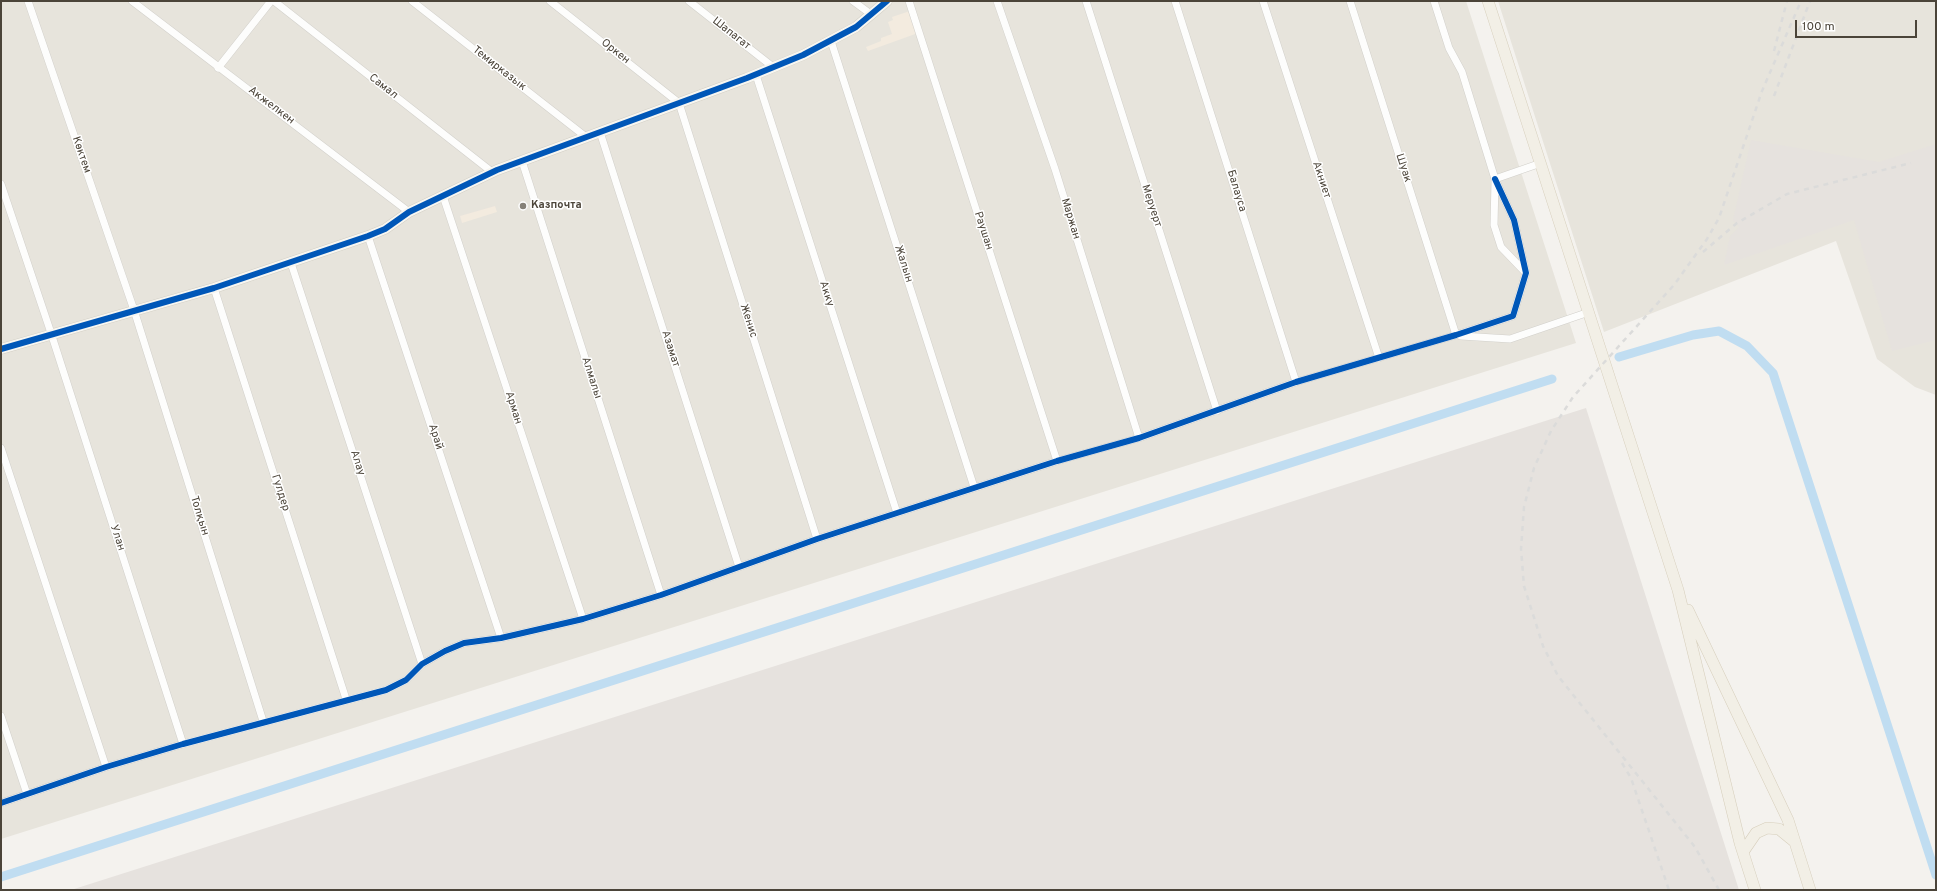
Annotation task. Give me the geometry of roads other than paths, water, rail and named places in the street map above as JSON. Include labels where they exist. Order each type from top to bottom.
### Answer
[{"type":"main road","points":[[1488,1],[1678,590],[1743,852],[1755,890]]},
{"type":"main road","points":[[1678,590],[1788,820],[1810,890]]},
{"type":"main road","points":[[1743,852],[1756,833],[1767,828],[1778,829],[1796,842]]},
{"type":"street","name":"Көктем","points":[[28,1],[134,310]]},
{"type":"street","name":"Акжелкен","points":[[132,1],[409,212]]},
{"type":"street","points":[[218,68],[271,1]]},
{"type":"street","name":"Самал","points":[[274,1],[492,172]]},
{"type":"street","name":"Темирказык","points":[[412,1],[586,138]]},
{"type":"street","name":"Оркен","points":[[550,1],[679,103]]},
{"type":"street","name":"Шапагат","points":[[689,1],[773,67]]},
{"type":"street","points":[[853,1],[872,15]]},
{"type":"street","points":[[1,349],[51,333],[214,288],[368,236],[385,229],[409,212],[492,172],[756,75],[831,41],[856,27],[887,1]]},
{"type":"street","name":"Раушан","points":[[909,1],[1057,461]]},
{"type":"street","name":"Маржан","points":[[997,1],[1055,169],[1139,438]]},
{"type":"street","name":"Меруерт","points":[[1086,1],[1217,411]]},
{"type":"street","name":"Балауса","points":[[1175,1],[1296,382]]},
{"type":"street","name":"Акниет","points":[[1263,1],[1379,358]]},
{"type":"street","name":"Шуак","points":[[1350,1],[1456,335]]},
{"type":"street","points":[[1,803],[106,767],[183,744],[263,721],[386,690],[406,680],[422,664],[445,650],[464,643],[501,638],[582,619],[660,595],[817,539],[974,487],[1057,461],[1139,438],[1296,382],[1456,335],[1513,316],[1526,273],[1514,220],[1495,179],[1462,72],[1449,48],[1434,1]]},
{"type":"street","name":"Жалын","points":[[831,41],[974,487]]},
{"type":"street","name":"Акку","points":[[756,75],[897,513]]},
{"type":"street","name":"Женис","points":[[679,103],[817,539]]},
{"type":"street","name":"Азамат","points":[[600,132],[739,567]]},
{"type":"street","name":"Алмалы","points":[[522,161],[660,595]]},
{"type":"street","points":[[1495,179],[1540,163]]},
{"type":"street","points":[[1495,179],[1494,225],[1501,247],[1526,273]]},
{"type":"street","name":"Улан","points":[[1,184],[51,333],[183,744]]},
{"type":"street","name":"Арман","points":[[443,196],[582,619]]},
{"type":"street","name":"Арай","points":[[368,236],[501,638]]},
{"type":"street","name":"Алау","points":[[291,263],[422,664]]},
{"type":"street","name":"Гулдер","points":[[214,288],[346,700]]},
{"type":"street","name":"Толқын","points":[[134,310],[263,721]]},
{"type":"street","points":[[1456,335],[1510,338],[1589,312]]},
{"type":"street","points":[[1,448],[106,767]]},
{"type":"street","points":[[1,716],[27,794]]},
{"type":"waterway","points":[[1619,357],[1693,335],[1719,331],[1747,346],[1773,373],[1936,875]]},
{"type":"waterway","points":[[1,877],[1552,379]]},
{"type":"railway","points":[[1774,51],[1787,1]]},
{"type":"railway","points":[[1719,890],[1695,847],[1558,676],[1543,646],[1524,586],[1521,549],[1524,507],[1534,468],[1551,431],[1573,397],[1674,285],[1707,239],[1719,218],[1762,91],[1801,1]]},
{"type":"railway","points":[[1774,96],[1810,1]]},
{"type":"railway","points":[[1703,252],[1737,223],[1787,194],[1911,163]]},
{"type":"railway","points":[[1622,763],[1631,778],[1669,890]]},
{"type":"place","name":"Казпочта","points":[[523,206]]}]
